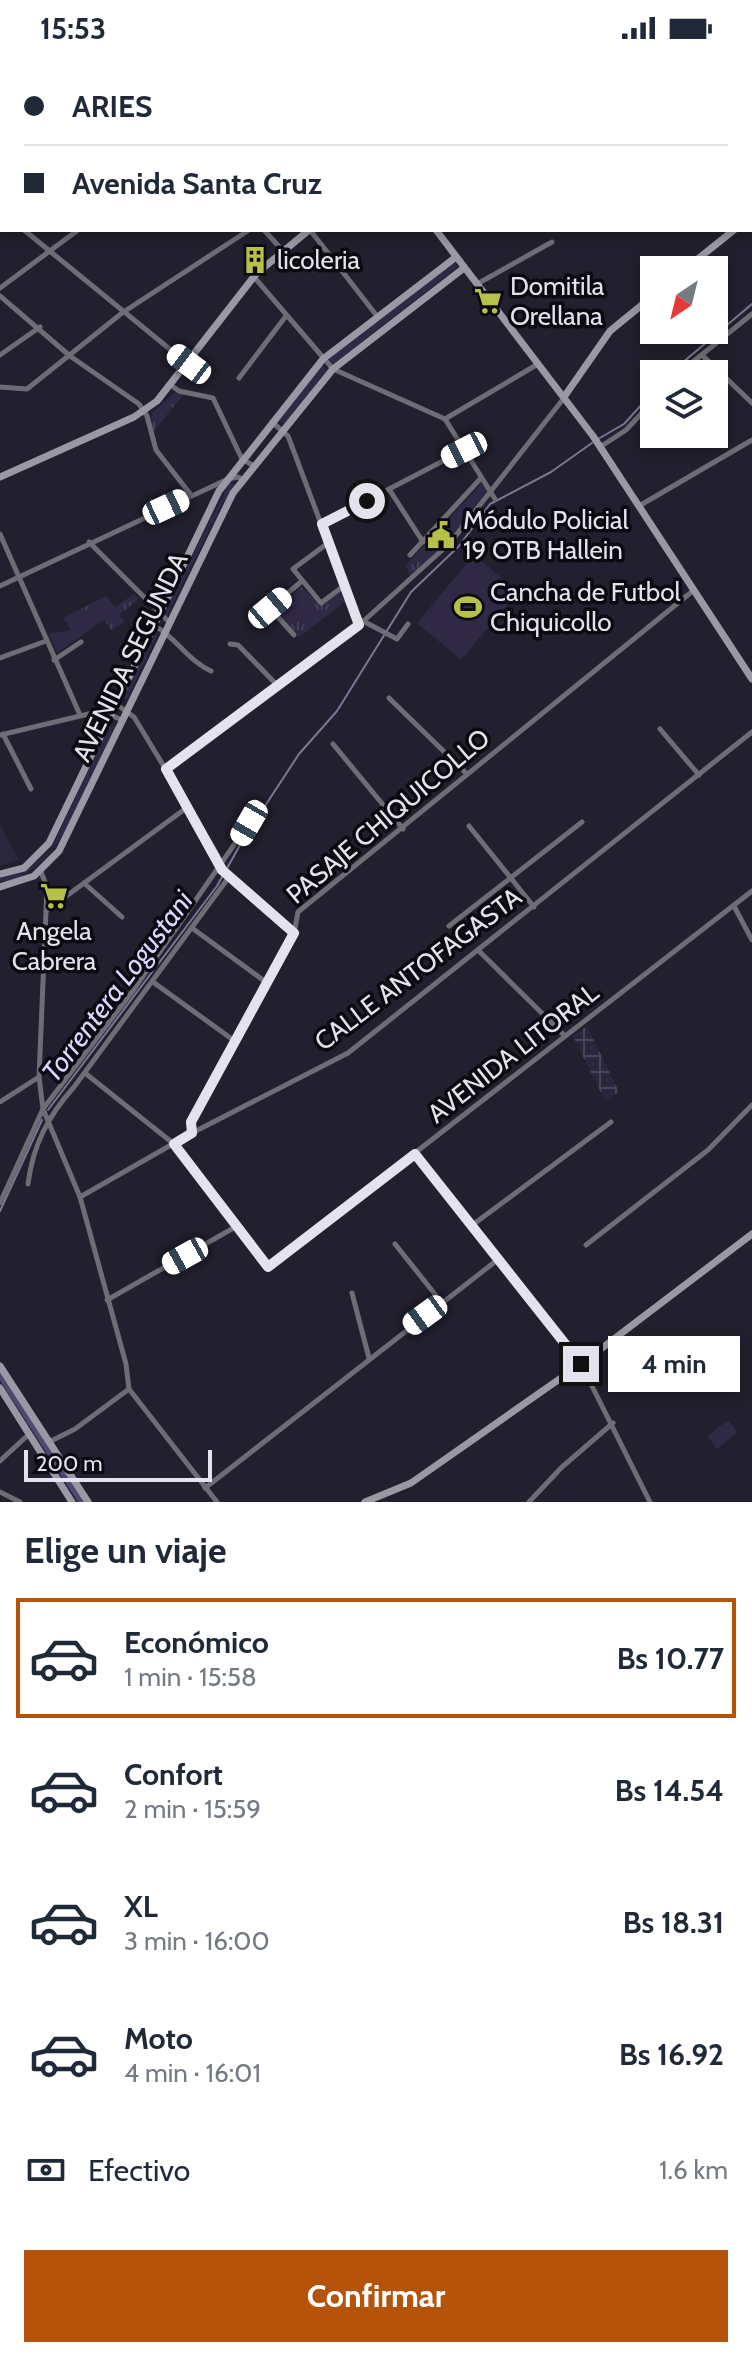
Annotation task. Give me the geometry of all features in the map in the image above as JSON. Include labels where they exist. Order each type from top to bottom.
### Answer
[{"type":"main road","points":[[0,477],[144,411],[172,386],[254,277],[307,232]]},
{"type":"main road","points":[[437,232],[598,442],[752,679]]},
{"type":"main road","points":[[702,256],[732,232]]},
{"type":"main road","name":"AVENIDA SEGUNDA","points":[[0,874],[24,868],[49,843],[158,613],[228,479],[242,459],[323,359],[456,257]]},
{"type":"main road","name":"AVENIDA SEGUNDA","points":[[41,872],[59,851],[222,512],[244,480],[333,369],[464,268]]},
{"type":"main road","points":[[564,397],[610,331],[640,306]]},
{"type":"main road","points":[[0,887],[24,881],[41,872]]},
{"type":"main road","points":[[365,1502],[411,1483],[581,1364],[752,1234]]},
{"type":"main road","points":[[0,1366],[88,1502]]},
{"type":"main road","points":[[0,1388],[72,1502]]},
{"type":"street","points":[[26,232],[122,313],[189,364]]},
{"type":"street","points":[[0,288],[75,232]]},
{"type":"street","points":[[0,387],[27,389],[122,313],[246,232]]},
{"type":"street","points":[[266,232],[283,251]]},
{"type":"street","points":[[312,232],[377,316]]},
{"type":"street","points":[[477,284],[552,242]]},
{"type":"street","points":[[254,277],[333,369],[445,419],[495,499]]},
{"type":"street","points":[[2,300],[40,327],[70,356],[139,404],[144,411],[150,441],[191,495]]},
{"type":"street","points":[[696,360],[752,314]]},
{"type":"street","points":[[239,378],[286,316]]},
{"type":"street","points":[[0,355],[40,327]]},
{"type":"street","points":[[702,355],[752,403]]},
{"type":"street","points":[[445,419],[538,364]]},
{"type":"street","points":[[172,386],[179,391],[213,398],[242,459],[255,467]]},
{"type":"street","points":[[166,769],[361,623],[450,543],[564,397]]},
{"type":"street","points":[[598,442],[626,430],[640,415]]},
{"type":"street","points":[[272,421],[285,431],[361,623],[397,639],[408,624]]},
{"type":"street","points":[[639,506],[752,440]]},
{"type":"street","points":[[322,524],[464,450]]},
{"type":"street","points":[[0,586],[191,495],[228,479],[238,477],[244,480]]},
{"type":"street","points":[[410,555],[481,478]]},
{"type":"street","points":[[389,489],[423,542]]},
{"type":"street","points":[[0,534],[80,715]]},
{"type":"street","points":[[89,542],[169,622]]},
{"type":"street","points":[[328,543],[293,569],[321,603],[345,585]]},
{"type":"street","points":[[294,635],[270,608],[302,581]]},
{"type":"street","name":"PASAJE CHIQUICOLLO","points":[[192,1133],[191,1122],[294,933],[298,912],[694,590]]},
{"type":"street","points":[[152,625],[164,631],[200,666],[211,671]]},
{"type":"street","points":[[0,658],[46,641]]},
{"type":"street","points":[[54,660],[81,642]]},
{"type":"street","points":[[230,644],[238,645],[278,686]]},
{"type":"street","points":[[389,698],[467,774]]},
{"type":"street","points":[[116,704],[127,710],[166,769],[225,872],[294,933]]},
{"type":"street","points":[[31,789],[2,734],[101,711],[122,720]]},
{"type":"street","points":[[660,729],[699,775]]},
{"type":"street","name":"CALLE ANTOFAGASTA","points":[[80,1197],[192,1133],[348,1053],[752,732]]},
{"type":"street","points":[[333,744],[403,829]]},
{"type":"street","points":[[46,911],[189,806]]},
{"type":"street","points":[[28,1184],[31,1158],[47,1122],[192,928],[261,806]]},
{"type":"street","points":[[449,926],[582,822]]},
{"type":"street","points":[[469,826],[534,907]]},
{"type":"street","points":[[41,872],[47,887],[39,1077],[43,1109],[80,1197],[126,1364],[129,1389],[217,1502]]},
{"type":"street","points":[[0,1203],[43,1109],[225,872]]},
{"type":"street","points":[[84,883],[122,917]]},
{"type":"street","name":"AVENIDA LITORAL","points":[[85,1073],[174,1144],[268,1267],[752,891]]},
{"type":"street","points":[[734,906],[752,940]]},
{"type":"street","points":[[192,928],[267,983]]},
{"type":"street","points":[[478,950],[565,1036]]},
{"type":"street","points":[[153,982],[236,1042]]},
{"type":"street","points":[[0,1102],[39,1077]]},
{"type":"street","points":[[586,1245],[708,1150],[752,1105]]},
{"type":"street","points":[[471,1226],[611,1122]]},
{"type":"street","points":[[415,1154],[496,1261],[581,1364],[650,1502]]},
{"type":"street","points":[[107,1300],[237,1226]]},
{"type":"street","points":[[395,1244],[442,1303]]},
{"type":"street","points":[[205,1488],[496,1261]]},
{"type":"street","points":[[352,1293],[369,1358]]},
{"type":"street","points":[[49,1442],[75,1429],[129,1389]]},
{"type":"street","points":[[529,1502],[613,1423]]},
{"type":"street","points":[[0,1461],[28,1435]]},
{"type":"street","points":[[0,1492],[20,1502]]},
{"type":"shaded area","points":[[0,824],[19,860],[0,866]]},
{"type":"shaded area","points":[[587,1026],[619,1092],[605,1101],[573,1036]]},
{"type":"green space","points":[[454,262],[458,267],[333,364],[329,359]]},
{"type":"green space","points":[[322,365],[327,370],[285,424],[279,420]]},
{"type":"green space","points":[[174,393],[184,394],[151,434],[152,413]]},
{"type":"green space","points":[[230,482],[235,486],[221,506],[167,616],[163,613]]},
{"type":"green space","points":[[482,483],[487,490],[450,539],[410,577],[406,565]]},
{"type":"green space","name":"Cancha de Futbol Chiquicollo","points":[[474,555],[518,592],[461,660],[417,623]]},
{"type":"green space","points":[[301,587],[321,605],[341,590],[347,600],[299,637],[276,611]]},
{"type":"green space","points":[[134,594],[139,599],[119,615],[125,622],[111,630],[104,620],[57,653],[49,634],[71,630],[63,618],[106,596],[115,607]]},
{"type":"green space","points":[[154,632],[158,634],[127,699],[123,697]]},
{"type":"green space","points":[[110,724],[115,726],[96,770],[57,843],[41,862],[22,876],[0,882],[0,878],[27,871],[51,850]]},
{"type":"green space","points":[[728,1420],[738,1432],[717,1449],[707,1436]]},
{"type":"waterway","name":"Torrentera Logustani","points":[[686,360],[752,304]]},
{"type":"waterway","name":"Torrentera Logustani","points":[[598,439],[624,424],[640,406]]},
{"type":"waterway","name":"Torrentera Logustani","points":[[48,1110],[217,886],[299,754],[337,711],[411,592],[459,546],[490,504],[551,472],[592,443]]},
{"type":"waterway","name":"Torrentera Logustani","points":[[0,1211],[42,1120]]},
{"type":"waterway","points":[[0,1374],[82,1502]]},
{"type":"place","name":"licoleria","points":[[255,260]]},
{"type":"place","name":"Domitila Orellana","points":[[488,301]]},
{"type":"place","name":"Módulo Policial 19 OTB Hallein","points":[[441,535]]},
{"type":"place","name":"Cancha de Futbol Chiquicollo","points":[[468,607]]},
{"type":"place","name":"Angela Cabrera","points":[[54,896]]},
{"type":"route","points":[[367,501],[322,524],[359,625],[166,769],[215,851],[222,870],[294,933],[256,1008],[191,1122],[192,1133],[174,1144],[268,1267],[415,1154],[538,1314],[581,1364]]}]
